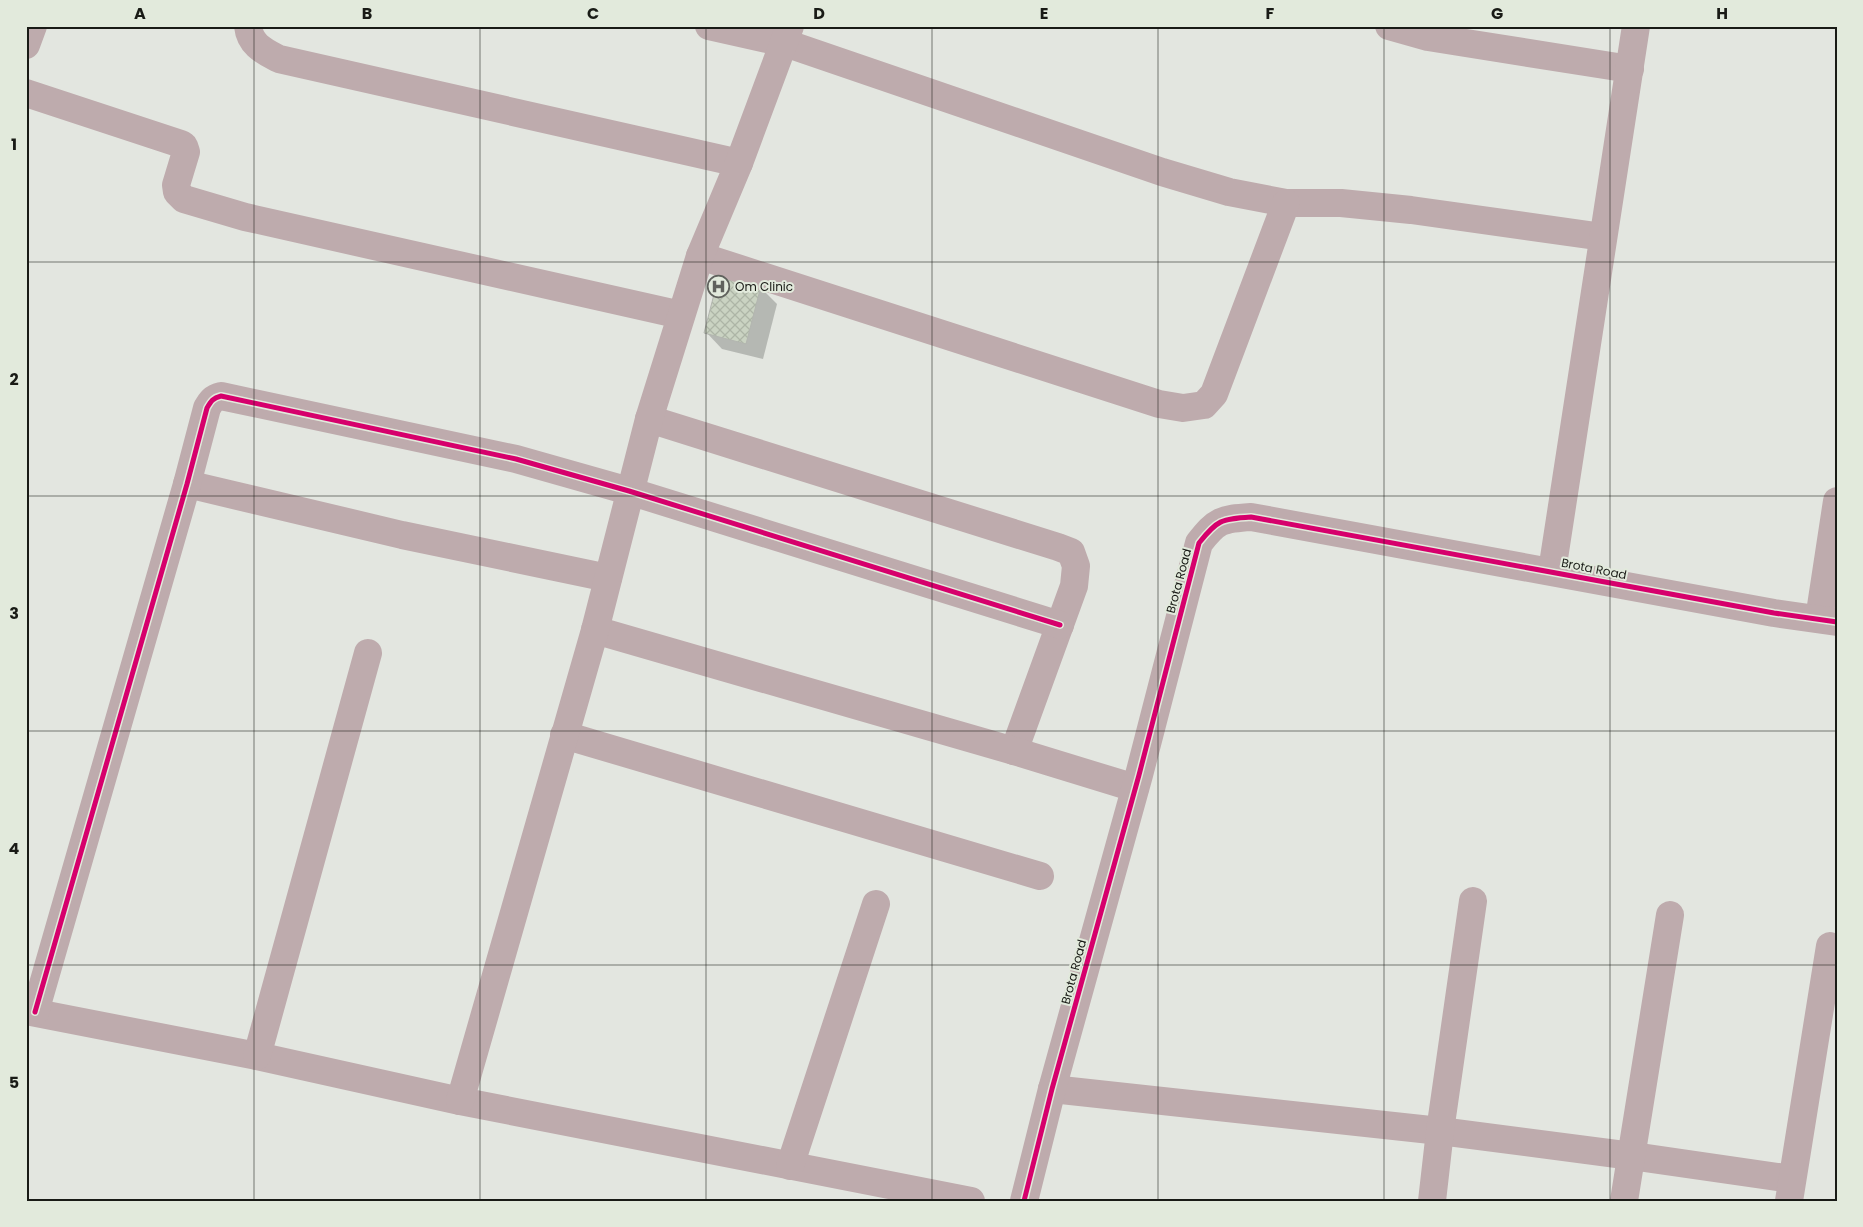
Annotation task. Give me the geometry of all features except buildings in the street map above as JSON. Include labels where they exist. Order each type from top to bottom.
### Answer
[{"type":"street","points":[[26,45],[33,26]]},
{"type":"street","points":[[248,26],[249,35],[257,47],[279,59],[739,162]]},
{"type":"street","points":[[709,26],[788,35],[1162,172],[1229,192],[1286,204],[1341,203],[1391,208],[1603,237]]},
{"type":"street","points":[[1389,26],[1437,39],[1630,69]]},
{"type":"street","points":[[1552,571],[1636,26]]},
{"type":"street","points":[[460,1101],[595,630],[629,491],[649,419],[681,315],[700,256],[788,35]]},
{"type":"street","points":[[26,93],[184,146],[186,152],[176,185],[176,192],[184,199],[245,217],[681,315]]},
{"type":"street","points":[[700,256],[1159,404],[1183,408],[1204,405],[1214,394],[1286,204]]},
{"type":"street","points":[[971,1201],[460,1101],[257,1056],[31,1012],[187,484],[207,408],[211,400],[221,396],[516,459],[629,491],[1060,625]]},
{"type":"street","points":[[649,419],[1071,552],[1076,566],[1074,586],[1014,751]]},
{"type":"street","points":[[187,484],[402,535],[608,578]]},
{"type":"street","points":[[1828,621],[1837,501]]},
{"type":"street","name":"Brota Road","points":[[1024,1201],[1199,543],[1213,525],[1231,519],[1251,517],[1774,613],[1828,621]]},
{"type":"street","points":[[595,630],[1014,751],[1135,788]]},
{"type":"street","points":[[257,1056],[368,653]]},
{"type":"street","points":[[564,734],[1040,876]]},
{"type":"street","points":[[1432,1201],[1440,1131],[1473,901]]},
{"type":"street","points":[[790,1166],[876,904]]},
{"type":"street","points":[[1624,1201],[1670,915]]},
{"type":"street","points":[[1052,1090],[1440,1131],[1632,1156],[1791,1190],[1830,946]]},
{"type":"cycle path","points":[[35,1012],[187,484],[207,408],[212,400],[218,397],[221,396],[516,459],[629,491],[1060,625]]},
{"type":"cycle path","points":[[1024,1201],[1052,1089],[1139,775],[1199,543],[1215,525],[1226,520],[1251,517],[1774,613],[1837,622]]},
{"type":"place","name":"Om Clinic","points":[[719,287]]}]
